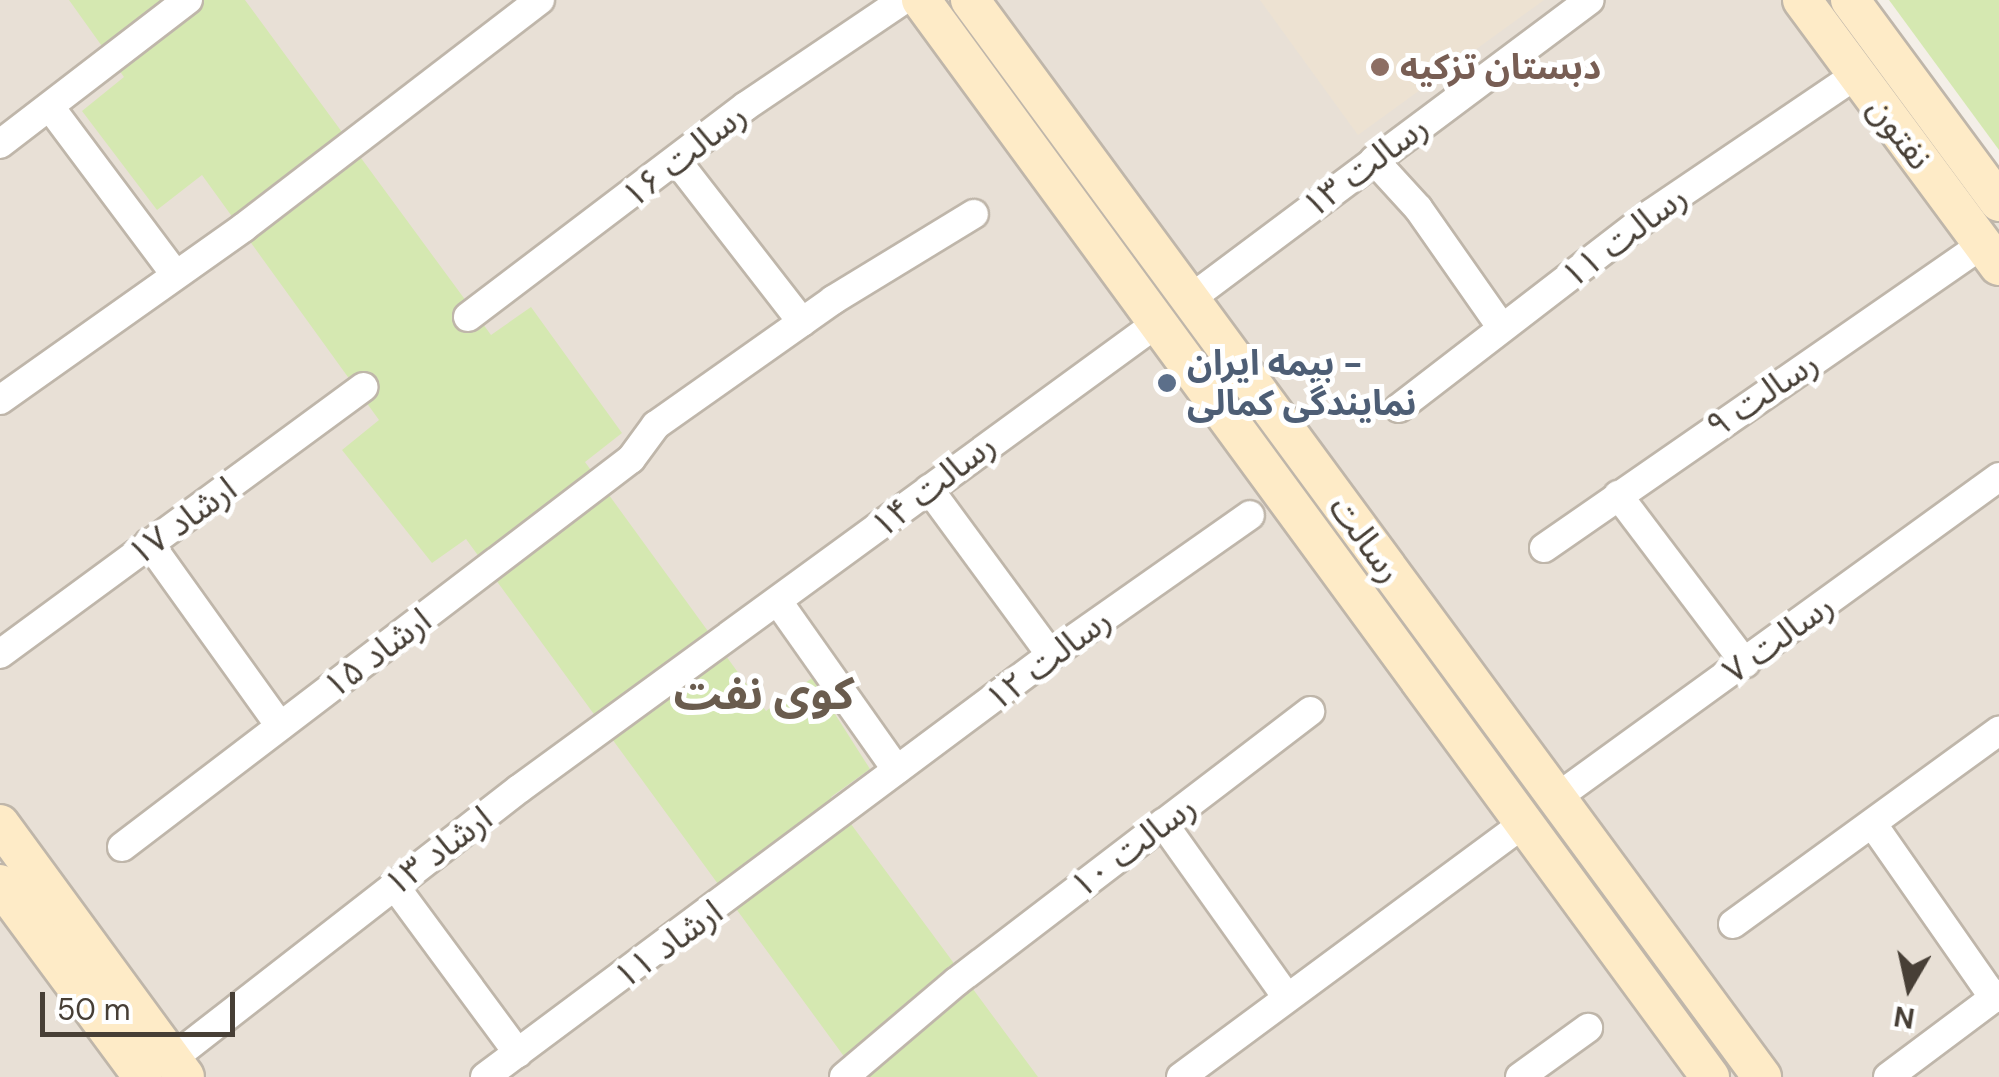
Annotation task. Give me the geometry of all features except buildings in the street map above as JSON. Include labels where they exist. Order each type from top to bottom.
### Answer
[{"type":"street","points":[[0,144],[188,0]]},
{"type":"street","points":[[0,400],[348,150],[540,0]]},
{"type":"street","name":"رسالت ۱۶","points":[[468,316],[902,0]]},
{"type":"street","name":"رسالت","points":[[921,0],[1708,1074]]},
{"type":"street","name":"رسالت","points":[[970,0],[1751,1062]]},
{"type":"street","name":"رسالت ۱۳","points":[[1190,299],[1590,0]]},
{"type":"street","name":"نفتون","points":[[1802,0],[1991,255]]},
{"type":"street","name":"نفتون","points":[[1850,0],[1999,202]]},
{"type":"street","name":"رسالت ۱۱","points":[[1399,408],[1652,213],[1857,74]]},
{"type":"street","points":[[50,107],[174,274]]},
{"type":"street","points":[[1374,160],[1418,208],[1502,328]]},
{"type":"street","points":[[677,161],[802,322]]},
{"type":"street","name":"ارشاد ۱۵","points":[[122,847],[631,458],[656,425],[802,322],[974,214]]},
{"type":"street","name":"رسالت ۹","points":[[1544,548],[1618,495],[1991,255]]},
{"type":"street","points":[[1157,323],[1190,299]]},
{"type":"street","name":"رسالت ۱۴","points":[[712,652],[1157,323]]},
{"type":"street","name":"ارشاد ۱۷","points":[[0,654],[363,387]]},
{"type":"street","name":"رسالت ۷","points":[[1556,798],[1999,476]]},
{"type":"street","points":[[929,488],[1051,654]]},
{"type":"street","points":[[1618,495],[1745,663]]},
{"type":"street","name":"رسالت ۱۲","points":[[847,806],[1051,654],[1250,515]]},
{"type":"street","points":[[149,543],[280,726]]},
{"type":"street","points":[[779,603],[897,770]]},
{"type":"street","name":"ارشاد ۱۳","points":[[156,1073],[394,885],[712,652]]},
{"type":"street","name":"رسالت ۱۰","points":[[844,1077],[956,982],[1310,712]]},
{"type":"street","points":[[1733,924],[1803,869],[1874,826],[1999,731]]},
{"type":"street","points":[[1181,1077],[1556,798]]},
{"type":"street","name":"ارشاد ۱۱","points":[[485,1077],[847,806]]},
{"type":"street","points":[[1163,823],[1286,996]]},
{"type":"street","points":[[0,824],[156,1073]]},
{"type":"street","points":[[1874,826],[1996,996],[1888,1077]]},
{"type":"street","points":[[394,885],[518,1053]]},
{"type":"street","points":[[7,907],[156,1073]]},
{"type":"street","points":[[1520,1077],[1588,1028]]},
{"type":"street","points":[[1708,1074],[1751,1062]]},
{"type":"shaded area","points":[[0,0],[1866,0],[1999,174],[1999,1077],[0,1077]]},
{"type":"shaded area","name":"دبستان تزکیه","points":[[1260,0],[1544,0],[1358,135]]},
{"type":"green space","points":[[69,0],[245,0],[491,335],[531,307],[622,433],[585,462],[766,711],[812,678],[870,769],[831,797],[1038,1077],[859,1077],[466,539],[432,563],[342,450],[379,420],[202,175],[157,210],[82,111],[124,77]]},
{"type":"green space","points":[[1889,0],[1999,0],[1999,150]]},
{"type":"place","name":"دبستان تزکیه","points":[[1380,67]]},
{"type":"place","name":"بیمه ایران - نمایندگى کمالى","points":[[1167,383]]},
{"type":"district","name":"کوی نفت","points":[[764,694]]}]
